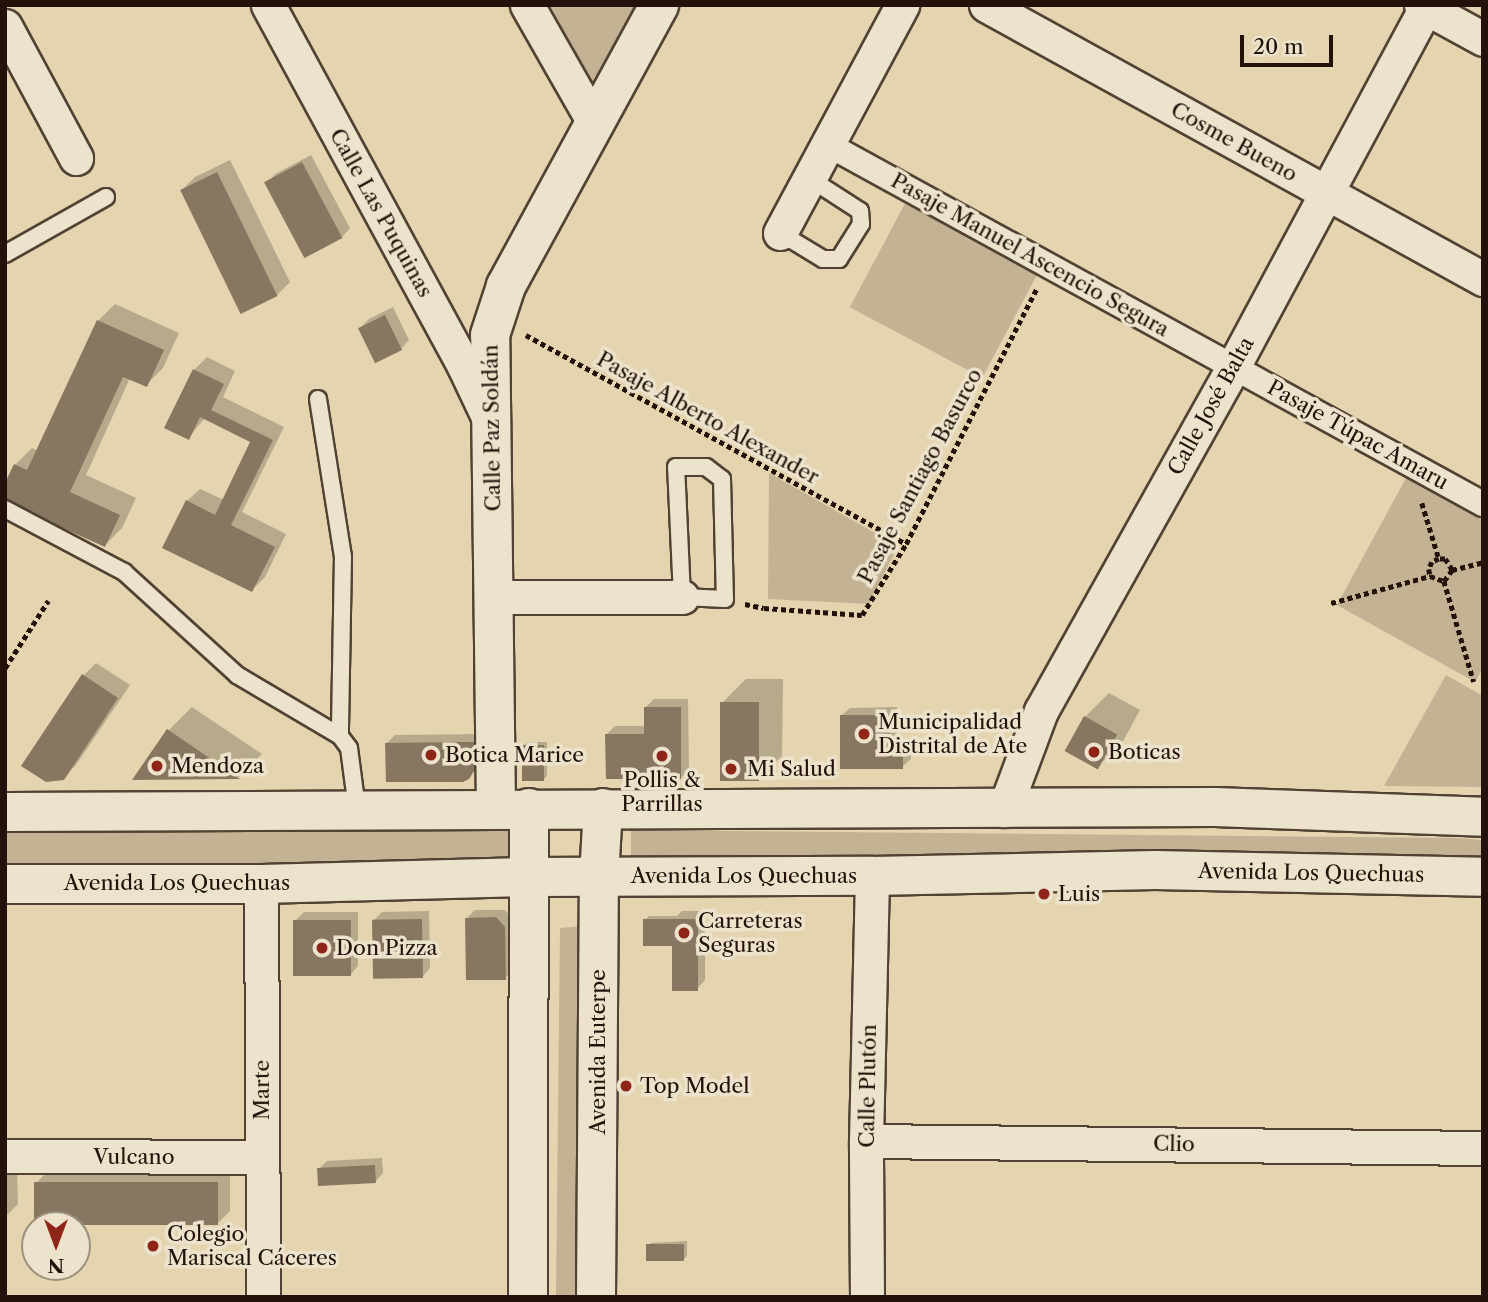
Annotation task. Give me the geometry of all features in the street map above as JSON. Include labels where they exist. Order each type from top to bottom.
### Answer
[{"type":"main road","name":"Calle Paz Soldán","points":[[512,808],[493,597],[490,335],[506,286],[659,5]]},
{"type":"main road","points":[[5,812],[512,808],[1004,810],[1215,807],[1483,817]]},
{"type":"main road","points":[[512,808],[528,877],[528,1297]]},
{"type":"main road","name":"Avenida Euterpe","points":[[596,1297],[599,877],[603,808]]},
{"type":"main road","name":"Avenida Los Quechuas","points":[[5,884],[261,884],[528,877],[872,876],[1155,870],[1483,877]]},
{"type":"street","name":"Calle Las Puquinas","points":[[268,5],[464,366],[491,423]]},
{"type":"street","points":[[527,5],[594,124]]},
{"type":"street","points":[[780,233],[902,5]]},
{"type":"street","name":"Cosme Bueno","points":[[986,5],[1483,279]]},
{"type":"street","points":[[1425,6],[1483,39]]},
{"type":"street","name":"Calle José Balta","points":[[1004,810],[1041,711],[1233,367],[1425,6]]},
{"type":"street","points":[[9,45],[76,158]]},
{"type":"street","name":"Pasaje Manuel Ascencio Segura","points":[[827,144],[1233,367]]},
{"type":"street","name":"Pasaje Túpac Amaru","points":[[1233,367],[1483,504]]},
{"type":"street","points":[[493,597],[682,597]]},
{"type":"street","name":"Calle Plutón","points":[[867,1297],[866,1141],[872,876]]},
{"type":"street","name":"Marte","points":[[261,884],[263,1297]]},
{"type":"street","name":"Clio","points":[[866,1141],[1483,1148]]},
{"type":"street","name":"Vulcano","points":[[5,1156],[262,1157]]},
{"type":"lane","points":[[780,233],[823,259],[839,259],[861,225],[860,211],[809,178]]},
{"type":"lane","points":[[5,254],[106,197]]},
{"type":"lane","points":[[318,398],[343,556],[340,736]]},
{"type":"lane","points":[[676,467],[706,467],[722,479],[725,599],[682,597],[676,467]]},
{"type":"lane","points":[[5,509],[124,572],[237,675],[340,736],[349,748],[357,809]]},
{"type":"path","name":"Pasaje Santiago Basurco","points":[[725,599],[764,608],[862,615],[906,544],[1049,266]]},
{"type":"path","name":"Pasaje Alberto Alexander","points":[[496,319],[906,544]]},
{"type":"path","points":[[1410,464],[1439,559]]},
{"type":"path","points":[[1430,576],[1432,562],[1439,559],[1445,559],[1452,570]]},
{"type":"path","points":[[1444,581],[1452,570],[1483,562]]},
{"type":"path","points":[[1331,603],[1430,576],[1444,581]]},
{"type":"path","points":[[1444,581],[1474,682]]},
{"type":"path","points":[[5,668],[48,601]]},
{"type":"shaded area","points":[[540,5],[647,5],[596,102]]},
{"type":"shaded area","points":[[909,196],[1041,266],[982,378],[850,307]]},
{"type":"shaded area","points":[[1412,467],[1483,507],[1483,668],[1475,682],[1337,605]]},
{"type":"shaded area","points":[[769,473],[898,546],[869,604],[768,599]]},
{"type":"shaded area","points":[[1446,675],[1483,696],[1483,787],[1384,786]]},
{"type":"shaded area","points":[[5,827],[519,827],[519,866],[5,866]]},
{"type":"shaded area","points":[[631,830],[1457,838],[1483,840],[1483,866],[631,864]]},
{"type":"shaded area","points":[[584,926],[584,1297],[556,1297],[560,928]]},
{"type":"building","points":[[302,162],[342,238],[304,258],[264,182]]},
{"type":"building","points":[[217,172],[277,296],[241,314],[180,190]]},
{"type":"building","points":[[385,315],[402,350],[375,363],[358,328]]},
{"type":"building","points":[[97,320],[164,350],[147,387],[123,377],[70,492],[120,515],[105,547],[5,502],[5,483],[14,464],[27,470]]},
{"type":"building","points":[[193,369],[224,384],[211,410],[273,440],[231,525],[275,547],[252,592],[162,548],[186,500],[215,515],[250,442],[200,417],[189,440],[164,428]]},
{"type":"building","points":[[82,674],[118,698],[64,780],[46,782],[21,766]]},
{"type":"building","points":[[720,702],[759,702],[759,781],[720,781]]},
{"type":"building","name":"Pollis & Parrillas","points":[[644,707],[681,707],[681,779],[606,779],[605,734],[644,734]]},
{"type":"building","name":"Municipalidad Distrital de Ate","points":[[840,715],[889,715],[889,752],[903,752],[903,769],[840,769]]},
{"type":"building","points":[[1084,716],[1117,734],[1098,769],[1065,751]]},
{"type":"building","points":[[167,729],[240,779],[132,780]]},
{"type":"building","name":"Botica Marice","points":[[476,742],[476,768],[469,779],[463,782],[386,782],[385,743]]},
{"type":"building","points":[[522,745],[544,745],[544,781],[522,781]]},
{"type":"building","points":[[496,917],[505,927],[506,980],[466,980],[465,918]]},
{"type":"building","points":[[422,919],[423,978],[373,979],[372,920]]},
{"type":"building","points":[[643,919],[698,919],[698,991],[672,991],[672,946],[643,946]]},
{"type":"building","name":"Don Pizza","points":[[293,920],[351,920],[351,976],[293,976]]},
{"type":"building","points":[[375,1165],[376,1183],[318,1186],[317,1168]]},
{"type":"building","points":[[34,1182],[218,1182],[218,1225],[91,1225],[91,1211],[34,1211]]},
{"type":"building","points":[[646,1244],[684,1244],[684,1261],[646,1261]]},
{"type":"place","name":"Municipalidad Distrital de Ate","points":[[864,734]]},
{"type":"place","name":"Boticas","points":[[1094,752]]},
{"type":"place","name":"Botica Marice","points":[[431,755]]},
{"type":"place","name":"Pollis & Parrillas","points":[[662,756]]},
{"type":"place","name":"Mendoza","points":[[157,766]]},
{"type":"place","name":"Mi Salud","points":[[731,769]]},
{"type":"place","name":"Luis","points":[[1044,894]]},
{"type":"place","name":"Carreteras Seguras","points":[[684,933]]},
{"type":"place","name":"Don Pizza","points":[[322,948]]},
{"type":"place","name":"Top Model","points":[[626,1086]]},
{"type":"place","name":"Colegio Mariscal Cáceres","points":[[153,1246]]}]
